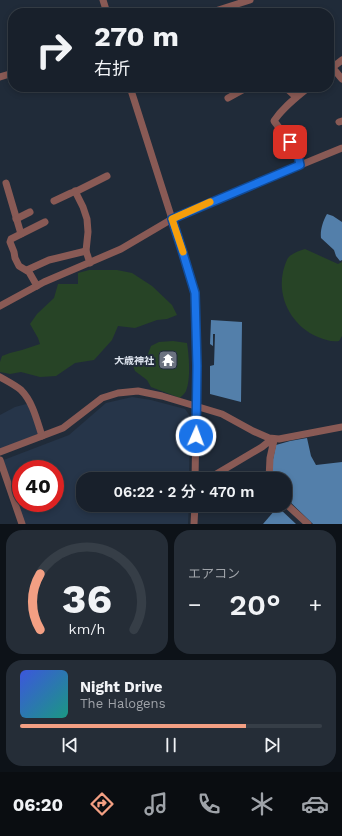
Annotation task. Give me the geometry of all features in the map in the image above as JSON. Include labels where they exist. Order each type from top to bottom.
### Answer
[{"type":"street","points":[[224,8],[250,0]]},
{"type":"street","points":[[334,71],[342,79]]},
{"type":"street","points":[[132,92],[195,293],[197,358],[195,472]]},
{"type":"street","points":[[228,98],[239,92]]},
{"type":"street","points":[[290,92],[296,97]]},
{"type":"street","points":[[300,165],[297,151],[274,121],[302,92]]},
{"type":"street","points":[[0,306],[38,286],[121,249],[172,219],[342,148]]},
{"type":"street","points":[[54,202],[107,176]]},
{"type":"street","points":[[6,183],[21,234]]},
{"type":"street","points":[[75,191],[87,219],[88,232],[86,251],[90,263]]},
{"type":"street","points":[[16,218],[30,212]]},
{"type":"street","points":[[45,222],[11,239],[10,242],[19,266],[28,269],[49,260],[86,251]]},
{"type":"street","points":[[27,260],[29,272],[38,286]]},
{"type":"street","points":[[0,377],[15,385],[28,400],[42,436]]},
{"type":"street","points":[[0,452],[63,428],[102,398],[118,393],[138,391],[162,396],[222,414],[274,441]]},
{"type":"street","points":[[220,472],[267,443],[279,439],[342,427]]},
{"type":"street","points":[[269,472],[270,458],[274,441]]},
{"type":"street","points":[[0,460],[22,524]]},
{"type":"street","points":[[292,509],[308,524]]},
{"type":"street","points":[[194,524],[195,512]]},
{"type":"shaded area","points":[[132,397],[151,400],[185,409],[190,416],[189,472],[76,472],[76,512],[189,512],[188,524],[24,524],[20,512],[64,512],[64,460],[12,460],[12,491],[1,461],[69,435],[106,403]]},
{"type":"shaded area","points":[[30,403],[38,434],[0,449],[0,415],[15,407]]},
{"type":"green space","points":[[305,249],[338,264],[342,262],[342,336],[339,341],[326,340],[309,332],[294,319],[285,302],[282,292],[282,282],[286,263],[288,258],[296,252]]},
{"type":"green space","points":[[89,270],[117,270],[132,273],[152,286],[172,305],[177,315],[135,328],[118,326],[112,340],[94,360],[75,363],[56,376],[40,377],[21,372],[10,374],[0,372],[0,362],[2,356],[40,344],[30,324],[37,314],[54,298],[58,284],[78,284],[78,273]]},
{"type":"green space","points":[[173,341],[187,343],[188,348],[189,380],[186,391],[180,398],[151,387],[147,380],[135,371],[130,358],[135,355],[144,357],[148,354],[151,346],[159,342]]},
{"type":"water","points":[[327,214],[342,222],[342,260],[340,261],[334,250],[321,238],[322,226]]},
{"type":"water","points":[[211,320],[242,322],[241,402],[210,394],[210,366],[214,365],[215,334],[213,334],[213,346],[210,344]]},
{"type":"water","points":[[307,438],[311,456],[316,465],[342,462],[342,524],[313,524],[292,504],[292,472],[271,472],[276,445]]},
{"type":"water","points":[[273,512],[283,512],[296,524],[263,524]]},
{"type":"slow traffic","points":[[183,252],[172,219],[210,202]]},
{"type":"place","name":"大歳神社","points":[[168,360]]},
{"type":"route","points":[[196,436],[197,366],[195,293],[172,219],[300,165],[297,151],[290,142]]}]
